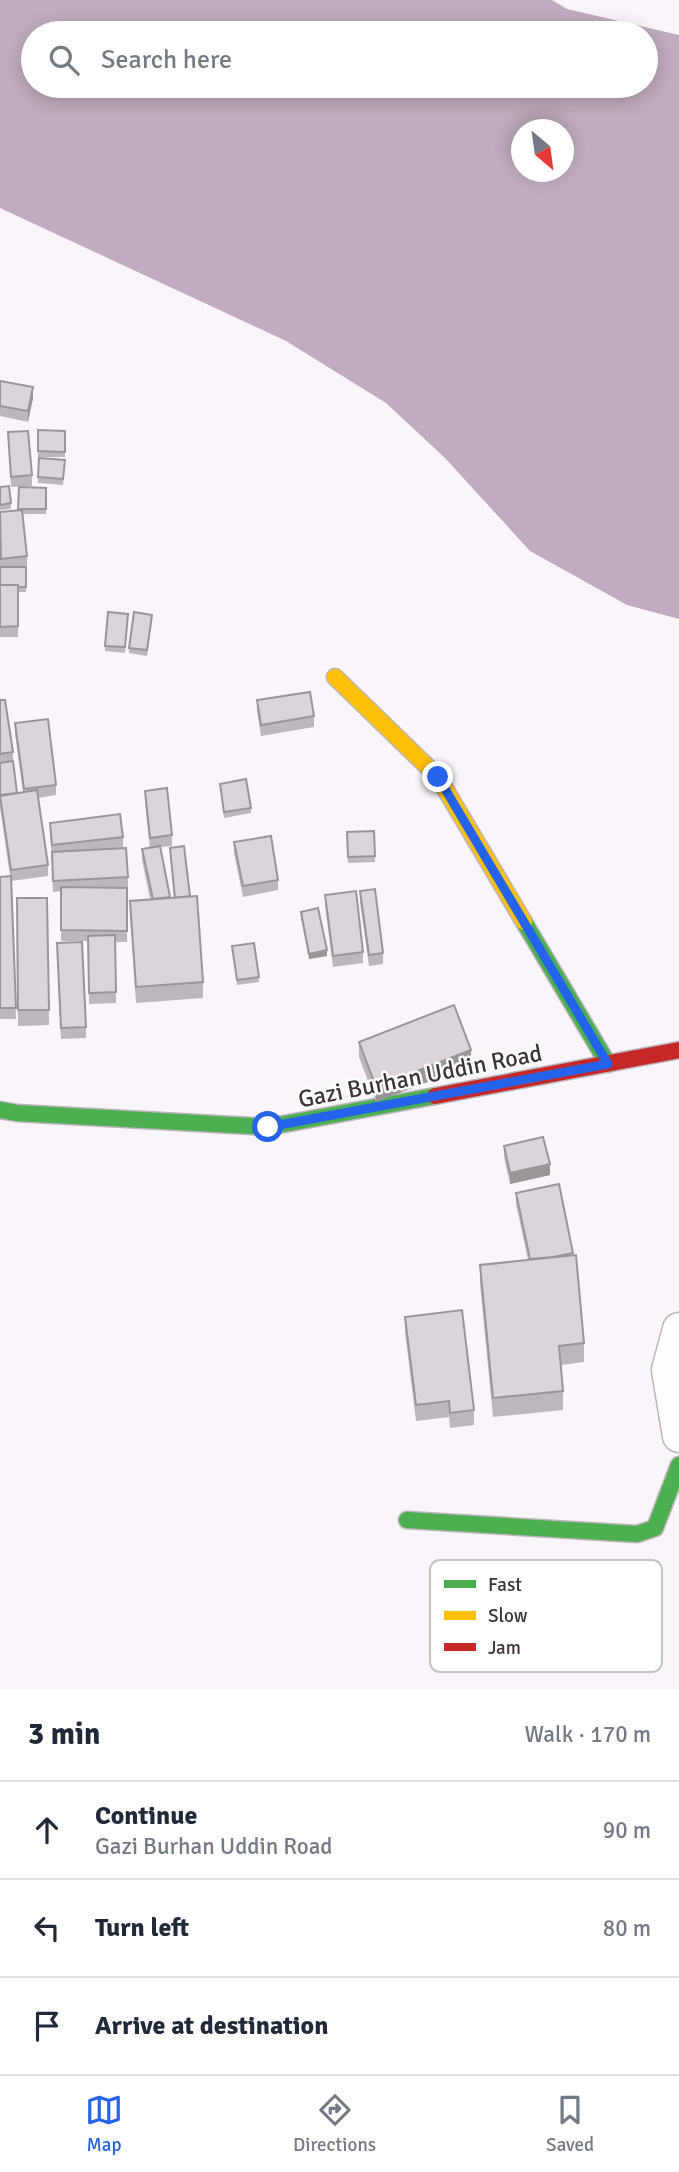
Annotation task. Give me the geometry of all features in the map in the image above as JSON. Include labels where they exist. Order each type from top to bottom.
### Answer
[{"type":"street","points":[[335,677],[438,777],[608,1064]]},
{"type":"street","name":"Gazi Burhan Uddin Road","points":[[0,1110],[268,1127],[679,1050]]},
{"type":"street","points":[[679,1329],[668,1370],[679,1436]]},
{"type":"street","points":[[407,1520],[637,1534],[655,1528],[679,1465]]},
{"type":"shaded area","points":[[0,0],[552,0],[567,9],[619,21],[21,21],[21,98],[658,98],[658,30],[679,35],[679,619],[627,605],[530,551],[445,458],[386,403],[286,341],[0,208]]},
{"type":"building","points":[[0,381],[33,387],[28,411],[0,406]]},
{"type":"building","points":[[38,430],[65,431],[65,452],[38,451]]},
{"type":"building","points":[[28,431],[32,475],[11,477],[8,432]]},
{"type":"building","points":[[39,458],[65,460],[63,479],[38,477]]},
{"type":"building","points":[[9,486],[11,503],[0,505],[0,487]]},
{"type":"building","points":[[19,487],[46,488],[46,509],[18,509]]},
{"type":"building","points":[[22,510],[27,556],[1,559],[0,512]]},
{"type":"building","points":[[0,567],[26,567],[26,587],[0,585]]},
{"type":"building","points":[[0,585],[18,585],[18,626],[0,627]]},
{"type":"building","points":[[108,612],[128,614],[125,647],[105,646]]},
{"type":"building","points":[[134,612],[152,615],[147,650],[129,648]]},
{"type":"building","points":[[310,692],[314,716],[261,725],[257,700]]},
{"type":"building","points":[[0,700],[5,700],[13,752],[0,754]]},
{"type":"building","points":[[48,719],[56,785],[24,789],[15,723]]},
{"type":"building","points":[[13,761],[17,793],[0,795],[0,763]]},
{"type":"building","points":[[246,779],[251,808],[224,812],[220,784]]},
{"type":"building","points":[[167,788],[172,835],[150,838],[145,791]]},
{"type":"building","points":[[37,790],[48,865],[11,870],[0,796]]},
{"type":"building","points":[[120,814],[123,837],[52,845],[50,823]]},
{"type":"building","points":[[374,831],[375,856],[348,857],[347,832]]},
{"type":"building","points":[[271,836],[278,880],[243,886],[234,842]]},
{"type":"building","points":[[160,846],[170,897],[153,899],[142,849]]},
{"type":"building","points":[[184,846],[190,896],[175,898],[170,848]]},
{"type":"building","points":[[126,848],[128,877],[53,881],[52,852]]},
{"type":"building","points":[[11,876],[16,1008],[0,1008],[0,877]]},
{"type":"building","points":[[61,887],[127,888],[127,931],[61,930]]},
{"type":"building","points":[[375,889],[383,953],[369,955],[360,891]]},
{"type":"building","points":[[356,891],[363,952],[333,956],[325,895]]},
{"type":"building","points":[[197,896],[203,982],[136,987],[130,901]]},
{"type":"building","points":[[17,898],[47,898],[49,1010],[18,1010]]},
{"type":"building","points":[[318,908],[327,950],[309,954],[301,912]]},
{"type":"building","points":[[115,935],[116,992],[89,993],[88,936]]},
{"type":"building","points":[[82,942],[86,1027],[61,1028],[57,943]]},
{"type":"building","points":[[254,943],[259,977],[237,980],[232,946]]},
{"type":"building","points":[[454,1005],[471,1050],[376,1087],[359,1042]]},
{"type":"building","points":[[543,1137],[550,1164],[510,1173],[504,1146]]},
{"type":"building","points":[[559,1184],[573,1253],[530,1259],[516,1193]]},
{"type":"building","points":[[576,1255],[584,1343],[559,1346],[563,1391],[493,1398],[480,1265]]},
{"type":"building","points":[[462,1310],[474,1410],[450,1413],[449,1401],[416,1405],[405,1317]]},
{"type":"traffic: fast","points":[[524,922],[608,1064]]},
{"type":"traffic: fast","points":[[0,1110],[268,1127],[435,1096]]},
{"type":"traffic: fast","points":[[407,1520],[637,1534],[655,1528],[679,1465]]},
{"type":"traffic: slow","points":[[335,677],[438,777],[524,922]]},
{"type":"traffic: jam","points":[[435,1096],[679,1050]]},
{"type":"route","points":[[268,1127],[608,1064],[438,777]]}]
